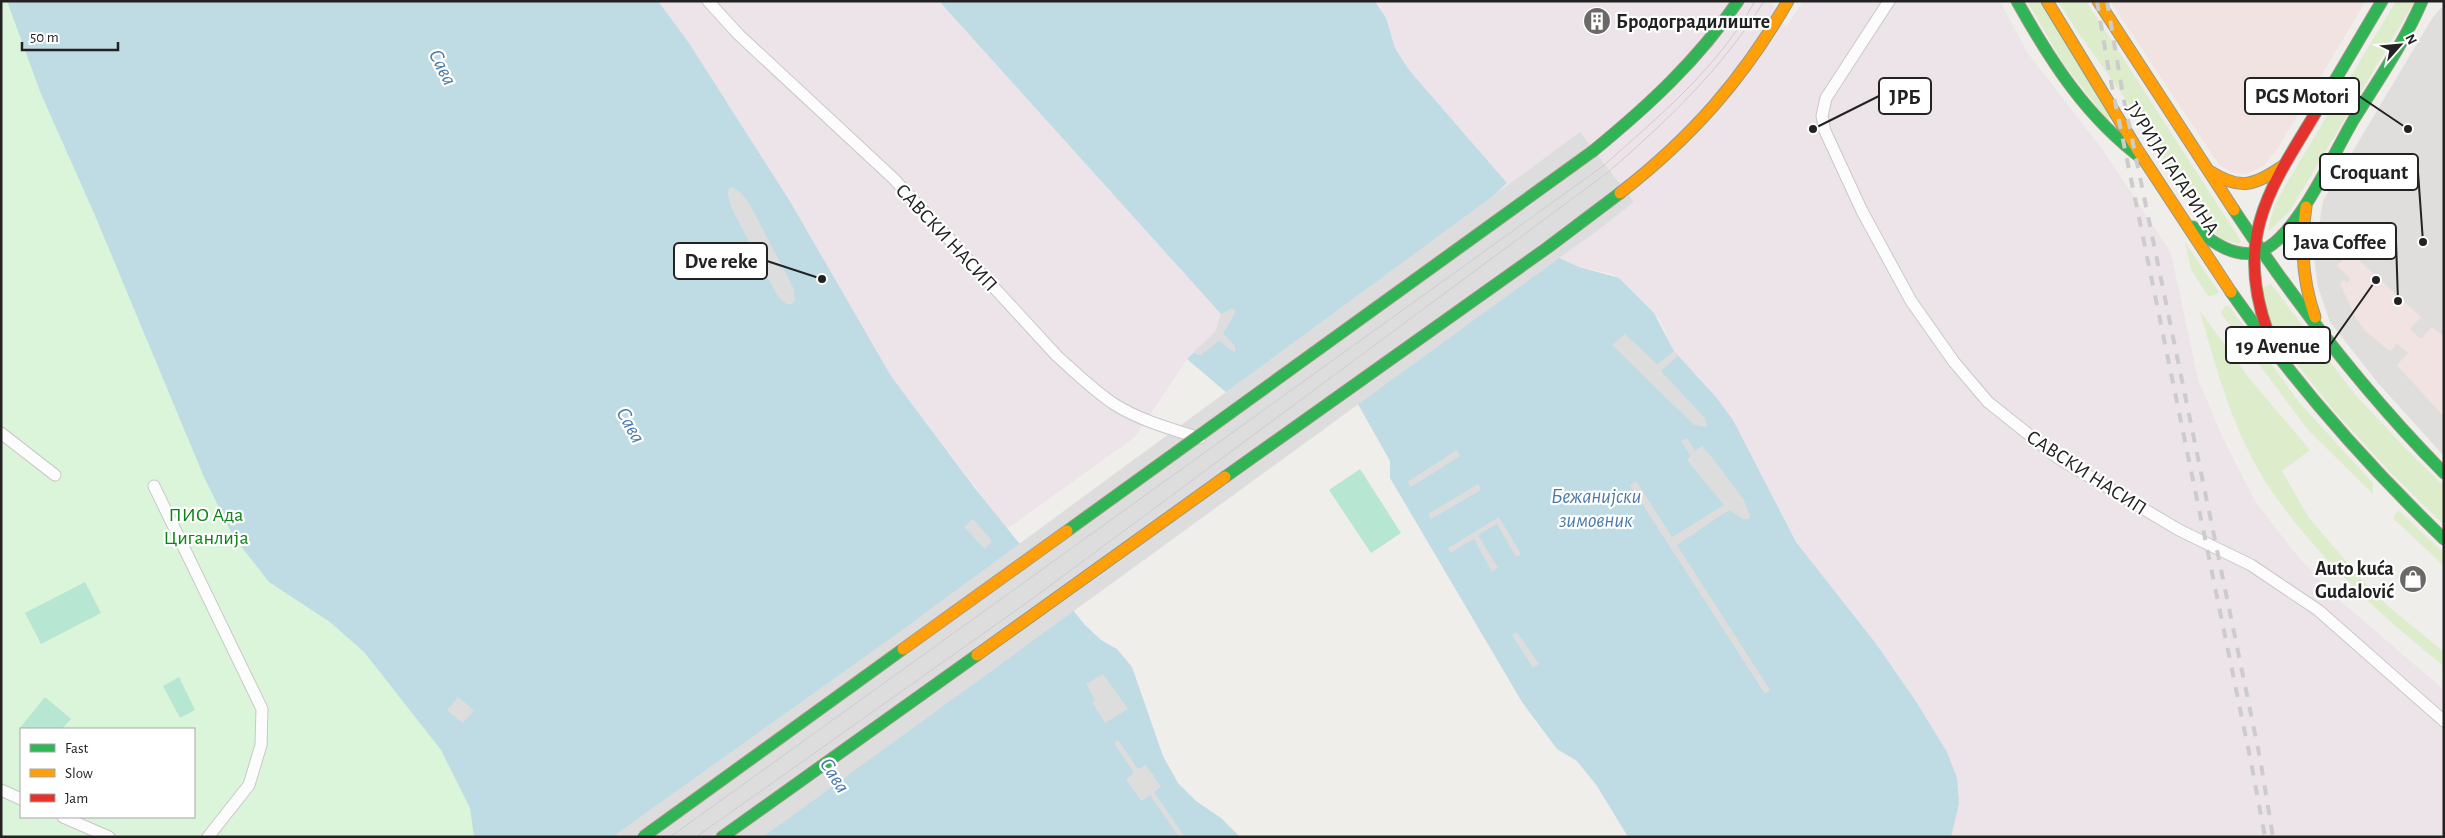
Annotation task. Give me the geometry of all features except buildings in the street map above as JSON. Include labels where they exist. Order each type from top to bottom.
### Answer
[{"type":"main road","points":[[643,837],[1593,151],[1646,107],[1701,54],[1738,1]]},
{"type":"main road","points":[[2018,1],[2060,73],[2091,112],[2116,139],[2144,160]]},
{"type":"main road","name":"ЈУРИЈА ГАГАРИНА","points":[[2047,1],[2177,212],[2274,351],[2326,417],[2367,463],[2444,539]]},
{"type":"main road","name":"ЈУРИЈА ГАГАРИНА","points":[[2098,1],[2256,248],[2322,336],[2386,414],[2444,473]]},
{"type":"main road","points":[[2274,351],[2259,308],[2256,248],[2264,210],[2285,165],[2382,1]]},
{"type":"main road","points":[[2177,212],[2216,244],[2230,250],[2256,248],[2290,226],[2412,24],[2422,1]]},
{"type":"main road","points":[[2412,24],[2434,1]]},
{"type":"main road","points":[[722,837],[1625,190],[1710,109],[1752,60],[1794,2]]},
{"type":"main road","points":[[2206,168],[2224,180],[2249,185],[2258,182],[2285,165]]},
{"type":"main road","points":[[2307,200],[2301,245],[2303,277],[2322,336]]},
{"type":"street","name":"САВСКИ НАСИП","points":[[708,1],[738,34],[894,179],[1051,350],[1078,375],[1115,404],[1159,425],[1207,440]]},
{"type":"street","name":"САВСКИ НАСИП","points":[[1888,1],[1826,98],[1822,116],[1825,130],[1862,211],[1911,301],[1959,369],[1988,402],[2058,458],[2179,530],[2251,565],[2318,610],[2444,721]]},
{"type":"street","points":[[1,433],[56,475]]},
{"type":"street","points":[[154,486],[262,709],[261,745],[250,785],[208,837]]},
{"type":"street","points":[[1,790],[20,799]]},
{"type":"street","points":[[65,818],[109,837]]},
{"type":"shaded area","points":[[658,1],[939,1],[1221,314],[1216,331],[1187,359],[1135,437],[1007,529],[891,376],[791,203],[689,43]]},
{"type":"shaded area","points":[[1375,1],[1771,1],[1786,27],[1803,1],[2000,1],[2027,52],[2103,150],[2171,253],[2198,379],[2221,434],[2255,501],[2299,558],[2338,599],[2444,690],[2444,837],[1951,837],[1953,832],[1915,700],[1877,645],[1796,542],[1736,426],[1716,397],[1674,351],[1660,320],[1612,274],[1579,267],[1496,229],[1486,216],[1495,194],[1507,183],[1409,70],[1395,48],[1381,8]]},
{"type":"shaded area","points":[[2110,1],[2366,1],[2278,148],[2264,166],[2247,174],[2233,173],[2219,165]]},
{"type":"shaded area","points":[[2444,5],[2444,456],[2378,383],[2330,322],[2318,287],[2314,257],[2323,201],[2433,17]]},
{"type":"shaded area","points":[[2350,252],[2421,317],[2410,329],[2421,339],[2432,327],[2444,337],[2444,417],[2397,365],[2408,353],[2397,344],[2390,351],[2365,331],[2356,318],[2340,284],[2344,280],[2347,283],[2351,279],[2337,266]]},
{"type":"green space","name":"ПИО Ада Циганлија","points":[[1,1],[166,1],[598,837],[1,837]]},
{"type":"green space","points":[[2027,1],[2042,1],[2111,117],[2108,121],[2063,63]]},
{"type":"green space","points":[[2058,1],[2086,1],[2241,241],[2239,244],[2222,239],[2203,223],[2134,111]]},
{"type":"green space","points":[[2396,1],[2415,1],[2290,211],[2269,231],[2274,207],[2285,186]]},
{"type":"green space","points":[[2185,242],[2219,292],[2216,295],[2208,296],[2191,269]]},
{"type":"green space","points":[[2271,284],[2354,393],[2407,450],[2444,486],[2444,525],[2388,470],[2334,411],[2293,359],[2272,326],[2262,288]]},
{"type":"green space","points":[[2225,306],[2229,306],[2299,402],[2373,483],[2373,494],[2308,430],[2221,313]]},
{"type":"green space","points":[[2200,311],[2249,378],[2310,450],[2282,471],[2309,518],[2362,580],[2389,607],[2444,652],[2444,666],[2352,586],[2291,518],[2273,493],[2248,451],[2238,428],[2213,358]]},
{"type":"green space","points":[[1360,469],[1401,533],[1371,553],[1329,490]]},
{"type":"green space","points":[[2398,510],[2444,553],[2444,566],[2393,518]]},
{"type":"green space","points":[[85,582],[101,613],[41,644],[25,613]]},
{"type":"green space","points":[[179,677],[195,710],[180,718],[163,686]]},
{"type":"green space","points":[[45,697],[71,719],[63,728],[20,728]]},
{"type":"water","name":"Сава","points":[[7,1],[658,1],[689,43],[791,203],[891,376],[974,487],[1085,625],[1101,640],[1117,649],[1132,667],[1163,756],[1178,783],[1196,801],[1221,818],[1240,837],[474,837],[470,808],[441,750],[364,652],[330,622],[269,582],[233,536],[204,477],[94,213],[41,94]]},
{"type":"water","name":"Бежанијски зимовник","points":[[939,1],[1375,1],[1386,18],[1395,48],[1409,70],[1507,183],[1495,194],[1486,216],[1496,229],[1579,267],[1619,278],[1654,313],[1674,351],[1716,397],[1733,420],[1796,542],[1877,645],[1915,700],[1947,752],[1957,778],[1959,804],[1951,837],[1628,837],[1597,786],[1577,761],[1557,749],[1522,702],[1390,478],[1390,461],[1350,390],[1234,399],[1187,359],[1216,331],[1221,314]]},
{"type":"pier","points":[[1580,132],[1634,202],[1598,230],[763,837],[612,837],[891,638]]},
{"type":"pier","points":[[732,187],[740,192],[749,203],[794,289],[795,299],[792,304],[786,304],[777,295],[731,207],[728,194],[729,188]]},
{"type":"pier","points":[[1232,308],[1236,311],[1223,334],[1234,344],[1236,351],[1234,352],[1219,341],[1201,355],[1196,354],[1194,352],[1216,331],[1221,314]]},
{"type":"pier","points":[[1625,334],[1657,364],[1674,351],[1678,356],[1661,371],[1705,418],[1707,427],[1694,425],[1612,345]]},
{"type":"pier","points":[[1687,438],[1695,451],[1702,446],[1711,456],[1744,500],[1750,515],[1749,519],[1743,519],[1729,510],[1677,545],[1770,690],[1765,694],[1630,485],[1636,481],[1672,537],[1724,505],[1687,460],[1691,456],[1681,441]]},
{"type":"pier","points":[[1457,450],[1460,456],[1411,487],[1407,482]]},
{"type":"pier","points":[[1478,484],[1481,490],[1431,519],[1428,514]]},
{"type":"pier","points":[[1499,517],[1521,554],[1516,557],[1497,524],[1478,535],[1498,568],[1492,572],[1474,539],[1450,553],[1448,548]]},
{"type":"pier","points":[[973,519],[992,541],[985,549],[964,527]]},
{"type":"pier","points":[[1517,632],[1539,664],[1533,668],[1512,635]]},
{"type":"pier","points":[[1103,674],[1128,709],[1105,723],[1092,702],[1095,700],[1086,684]]},
{"type":"pier","points":[[458,697],[474,710],[463,723],[447,710]]},
{"type":"pier","points":[[1118,740],[1138,769],[1146,765],[1153,775],[1161,787],[1154,792],[1185,837],[1179,837],[1150,795],[1141,801],[1126,779],[1134,773],[1114,743]]},
{"type":"tram line","points":[[670,837],[1603,166],[1666,110],[1706,69],[1724,48],[1755,1]]},
{"type":"tram line","points":[[696,837],[1032,599],[1607,173],[1651,134],[1692,93],[1730,49],[1764,1]]},
{"type":"railway","points":[[2097,1],[2109,72],[2265,837]]},
{"type":"railway","points":[[2107,1],[2123,95],[2260,758],[2273,837]]},
{"type":"traffic: fast","points":[[1593,151],[1653,99],[1689,63],[1723,23],[1738,1]]},
{"type":"traffic: fast","points":[[2017,1],[2043,46],[2072,88],[2105,126],[2144,160]]},
{"type":"traffic: fast","points":[[2321,104],[2382,1]]},
{"type":"traffic: fast","points":[[2193,227],[2223,247],[2232,251],[2249,254],[2272,245],[2286,232],[2325,173],[2354,119],[2399,47],[2422,1]]},
{"type":"traffic: fast","points":[[1067,531],[1593,151]]},
{"type":"traffic: fast","points":[[1225,477],[1547,248],[1620,193]]},
{"type":"traffic: fast","points":[[2234,210],[2282,280],[2332,346],[2386,411],[2444,473]]},
{"type":"traffic: fast","points":[[2231,292],[2305,390],[2358,451],[2444,539]]},
{"type":"traffic: fast","points":[[643,837],[903,649]]},
{"type":"traffic: fast","points":[[722,837],[977,655]]},
{"type":"traffic: slow","points":[[1620,193],[1670,150],[1714,105],[1753,56],[1788,1]]},
{"type":"traffic: slow","points":[[2047,1],[2137,149],[2231,292]]},
{"type":"traffic: slow","points":[[2098,1],[2234,210]]},
{"type":"traffic: slow","points":[[2211,172],[2231,182],[2248,183],[2264,178],[2283,166]]},
{"type":"traffic: slow","points":[[2306,207],[2303,262],[2307,290],[2315,317]]},
{"type":"traffic: slow","points":[[977,655],[1225,477]]},
{"type":"traffic: slow","points":[[903,649],[1067,531]]},
{"type":"traffic: jam","points":[[2267,330],[2258,296],[2254,265],[2256,237],[2263,211],[2274,185],[2321,104]]},
{"type":"place","name":"Бродоградилиште","points":[[1597,21]]},
{"type":"place","name":"ЈРБ","points":[[1813,129]]},
{"type":"place","name":"PGS Motori","points":[[2408,129]]},
{"type":"place","name":"Croquant","points":[[2423,242]]},
{"type":"place","name":"Dve reke","points":[[822,279]]},
{"type":"place","name":"19 Avenue","points":[[2376,280]]},
{"type":"place","name":"Java Coffee","points":[[2398,301]]},
{"type":"place","name":"Auto kuća Gudalović","points":[[2413,579]]}]
